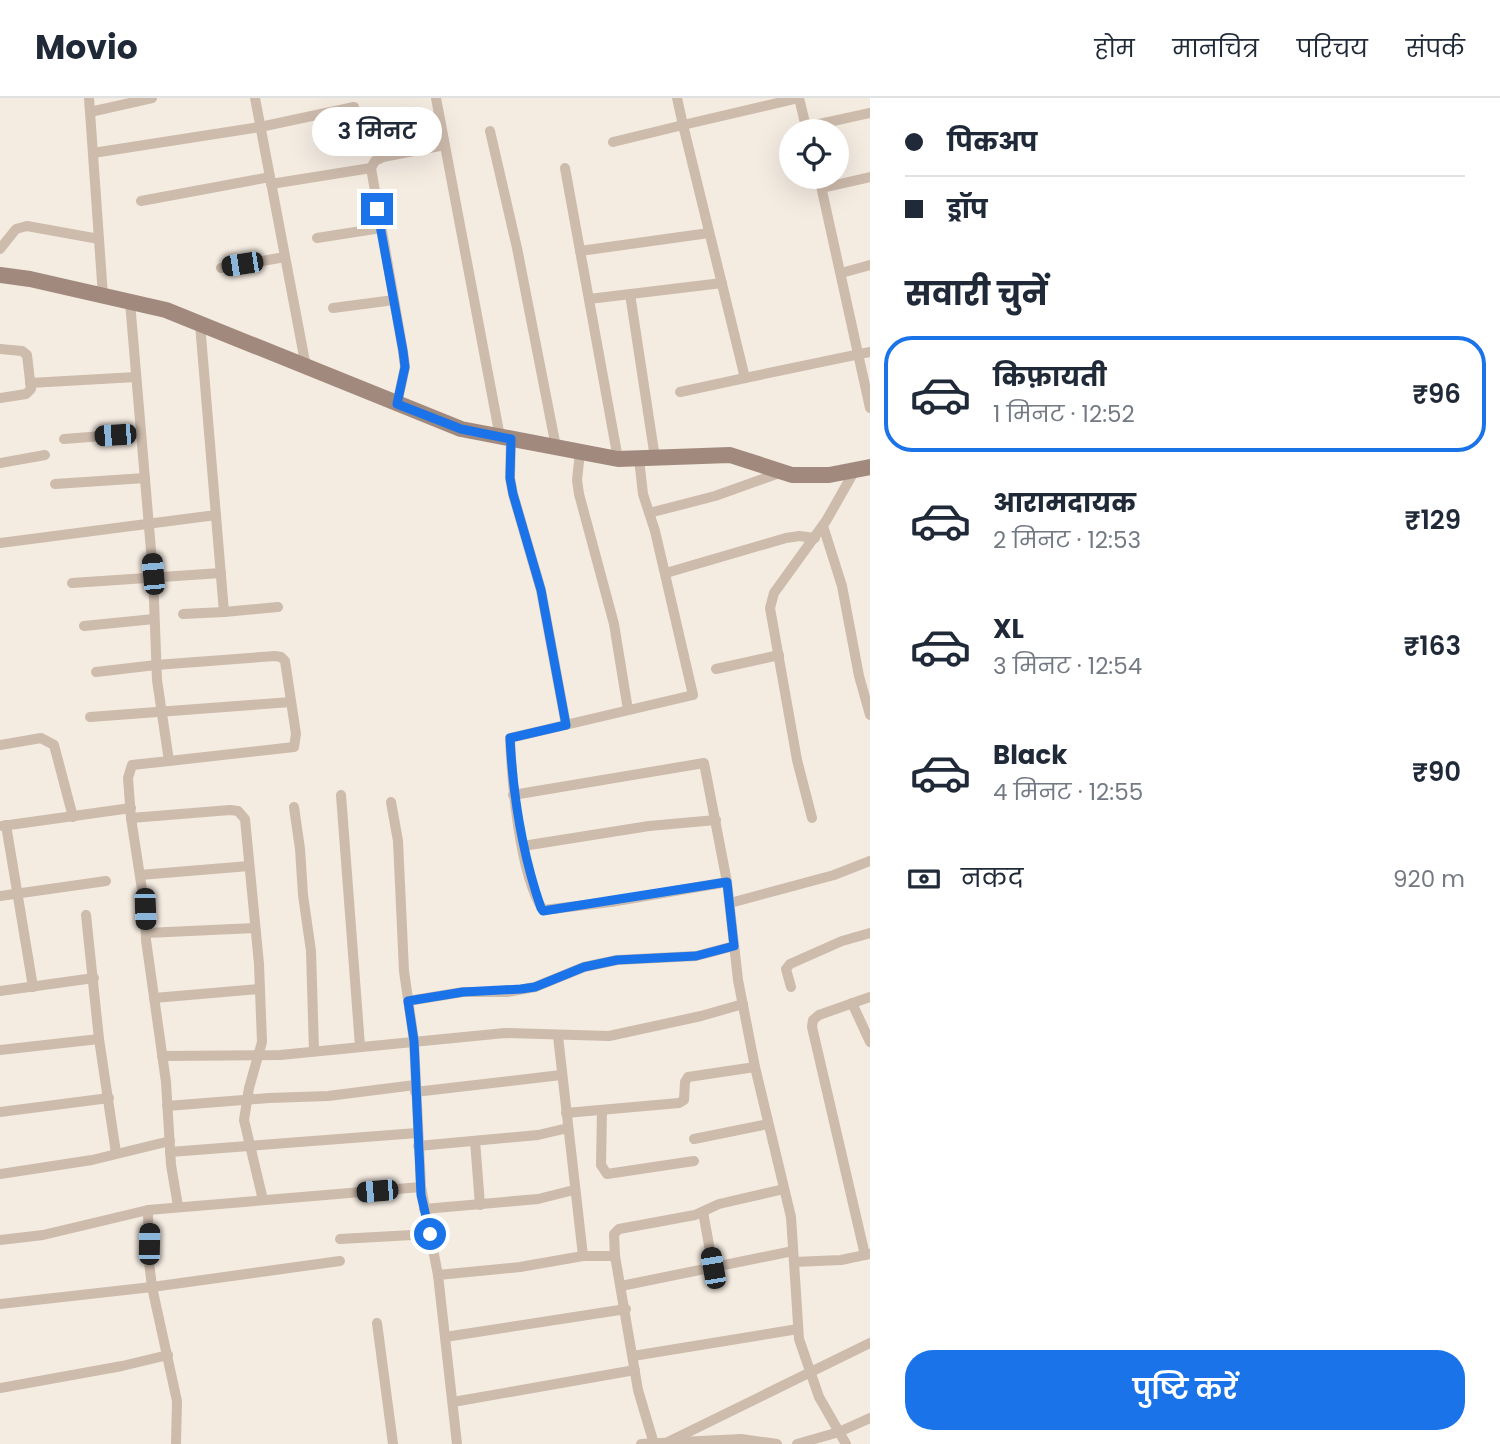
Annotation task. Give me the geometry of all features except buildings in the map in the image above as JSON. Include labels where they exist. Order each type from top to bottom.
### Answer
[{"type":"street","points":[[89,98],[103,296]]},
{"type":"street","points":[[90,112],[152,98]]},
{"type":"street","points":[[255,98],[306,367]]},
{"type":"street","points":[[436,98],[505,438],[513,494],[541,590],[566,725]]},
{"type":"street","points":[[677,98],[745,378]]},
{"type":"street","points":[[613,142],[799,98],[804,119]]},
{"type":"street","points":[[93,153],[260,127],[354,107]]},
{"type":"street","points":[[846,119],[870,113]]},
{"type":"street","points":[[490,131],[517,248],[556,447]]},
{"type":"street","points":[[397,404],[405,367],[371,168],[375,161],[383,157],[445,145]]},
{"type":"street","points":[[141,201],[371,168]]},
{"type":"street","points":[[565,168],[618,459]]},
{"type":"street","points":[[849,180],[870,177]]},
{"type":"street","points":[[821,189],[841,272],[865,353],[870,408]]},
{"type":"street","points":[[0,249],[16,229],[27,226],[99,239]]},
{"type":"street","points":[[317,237],[381,228]]},
{"type":"street","points":[[580,251],[709,233]]},
{"type":"street","points":[[221,268],[285,257]]},
{"type":"street","points":[[841,272],[870,265]]},
{"type":"street","points":[[0,275],[166,310],[461,429],[618,459],[730,455],[792,475],[829,475],[862,468]]},
{"type":"street","points":[[589,299],[722,283]]},
{"type":"street","points":[[630,294],[647,458],[643,494],[666,573],[693,695],[510,738],[513,796],[529,875],[543,911],[727,882]]},
{"type":"street","points":[[333,308],[394,300]]},
{"type":"street","points":[[130,302],[153,579],[156,664],[169,761]]},
{"type":"street","points":[[200,324],[223,612]]},
{"type":"street","points":[[0,349],[25,352],[31,389],[26,394],[0,398]]},
{"type":"street","points":[[680,392],[865,353]]},
{"type":"street","points":[[30,383],[136,377]]},
{"type":"street","points":[[64,439],[141,433]]},
{"type":"street","points":[[580,452],[577,480],[579,494],[614,624],[628,710]]},
{"type":"street","points":[[0,463],[45,455]]},
{"type":"street","points":[[812,818],[797,760],[770,608],[771,600],[862,468]]},
{"type":"street","points":[[649,513],[715,496],[782,472]]},
{"type":"street","points":[[55,484],[145,478]]},
{"type":"street","points":[[0,543],[216,515]]},
{"type":"street","points":[[823,526],[842,586],[859,676],[870,715]]},
{"type":"street","points":[[666,573],[793,537],[815,538]]},
{"type":"street","points":[[72,583],[221,573]]},
{"type":"street","points":[[183,614],[278,607]]},
{"type":"street","points":[[84,626],[155,619]]},
{"type":"street","points":[[716,669],[779,655]]},
{"type":"street","points":[[96,672],[156,664],[281,657],[285,661],[296,742],[294,747],[132,765],[128,778],[178,1206]]},
{"type":"street","points":[[90,717],[291,702]]},
{"type":"street","points":[[0,745],[41,738],[54,745],[73,817]]},
{"type":"street","points":[[513,796],[704,763],[727,882],[734,946],[755,1067],[791,1217],[799,1339],[819,1397],[846,1444]]},
{"type":"street","points":[[341,795],[360,1046]]},
{"type":"street","points":[[391,802],[398,841],[404,971],[414,1041],[421,1188],[438,1275],[457,1444]]},
{"type":"street","points":[[294,807],[311,951],[314,1051]]},
{"type":"street","points":[[33,987],[3,826],[131,813],[238,811],[245,819],[262,1042],[244,1120],[263,1200]]},
{"type":"street","points":[[523,846],[649,826],[716,820]]},
{"type":"street","points":[[730,903],[810,882],[870,861]]},
{"type":"street","points":[[139,875],[249,866]]},
{"type":"street","points":[[0,896],[106,881]]},
{"type":"street","points":[[86,915],[99,1039],[116,1153]]},
{"type":"street","points":[[146,933],[255,928]]},
{"type":"street","points":[[791,987],[786,969],[790,964],[842,941],[870,933]]},
{"type":"street","points":[[408,1001],[463,992],[535,987],[584,967],[606,962],[696,956],[734,946]]},
{"type":"street","points":[[0,991],[94,978]]},
{"type":"street","points":[[154,998],[260,989]]},
{"type":"street","points":[[621,1286],[713,1268],[794,1257],[841,1260],[867,1254],[812,1027],[813,1020],[819,1015],[870,997]]},
{"type":"street","points":[[852,1003],[870,1042]]},
{"type":"street","points":[[162,1056],[258,1056],[514,1032],[539,1032],[558,1036],[609,1036],[743,1004]]},
{"type":"street","points":[[558,1036],[583,1256]]},
{"type":"street","points":[[0,1050],[99,1039]]},
{"type":"street","points":[[566,1113],[679,1104],[684,1100],[688,1077],[755,1067]]},
{"type":"street","points":[[167,1106],[328,1096],[561,1075]]},
{"type":"street","points":[[0,1112],[109,1098]]},
{"type":"street","points":[[602,1110],[601,1165],[607,1174],[694,1161]]},
{"type":"street","points":[[694,1139],[768,1124]]},
{"type":"street","points":[[418,1146],[538,1135],[568,1128]]},
{"type":"street","points":[[0,1174],[92,1160],[116,1153],[170,1147],[249,1145],[417,1133]]},
{"type":"street","points":[[475,1141],[480,1205]]},
{"type":"street","points":[[0,1240],[43,1235],[148,1210],[178,1206],[421,1188]]},
{"type":"street","points":[[654,1443],[638,1391],[615,1255],[614,1234],[619,1229],[704,1212],[730,1201],[784,1189]]},
{"type":"street","points":[[425,1209],[538,1199],[574,1190]]},
{"type":"street","points":[[148,1210],[152,1286],[177,1401],[176,1444]]},
{"type":"street","points":[[704,1212],[713,1268]]},
{"type":"street","points":[[340,1239],[430,1234]]},
{"type":"street","points":[[438,1275],[520,1267],[583,1256],[615,1255]]},
{"type":"street","points":[[0,1304],[340,1261]]},
{"type":"street","points":[[445,1336],[626,1309]]},
{"type":"street","points":[[377,1323],[393,1444]]},
{"type":"street","points":[[633,1356],[798,1329]]},
{"type":"street","points":[[668,1442],[870,1343]]},
{"type":"street","points":[[0,1388],[168,1355]]},
{"type":"street","points":[[453,1402],[635,1370]]},
{"type":"street","points":[[797,1444],[839,1433],[870,1418]]},
{"type":"street","points":[[641,1444],[741,1439],[778,1444]]},
{"type":"route","points":[[377,209],[405,367],[397,404],[461,429],[511,439],[509,461],[513,494],[541,590],[566,725],[510,738],[513,796],[529,875],[541,908],[543,911],[611,902],[727,882],[734,946],[696,956],[617,960],[584,967],[535,987],[507,992],[463,992],[408,1001],[414,1041],[421,1195],[430,1234]]}]
